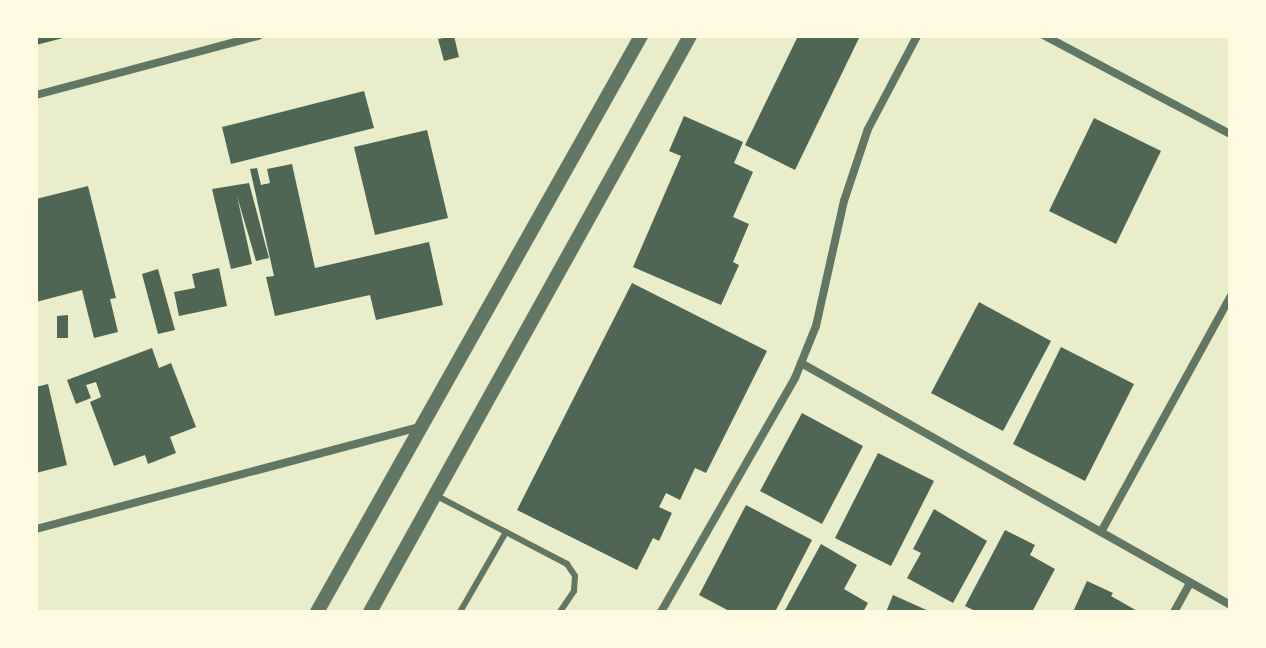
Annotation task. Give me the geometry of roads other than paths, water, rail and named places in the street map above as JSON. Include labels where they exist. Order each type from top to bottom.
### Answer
[{"type":"street","points":[[36,95],[258,36]]},
{"type":"street","points":[[317,612],[641,36]]},
{"type":"street","points":[[370,612],[690,36]]},
{"type":"street","points":[[676,612],[663,609],[801,363],[816,326],[844,201],[868,129],[917,36]]},
{"type":"street","points":[[1045,36],[1230,134]]},
{"type":"street","points":[[1101,532],[1230,297]]},
{"type":"street","points":[[801,363],[1230,605]]},
{"type":"street","points":[[36,529],[422,426]]},
{"type":"street","points":[[1174,612],[1190,583]]},
{"type":"lane","points":[[435,495],[567,564],[575,576],[574,591],[560,612]]},
{"type":"lane","points":[[460,612],[506,532]]}]
